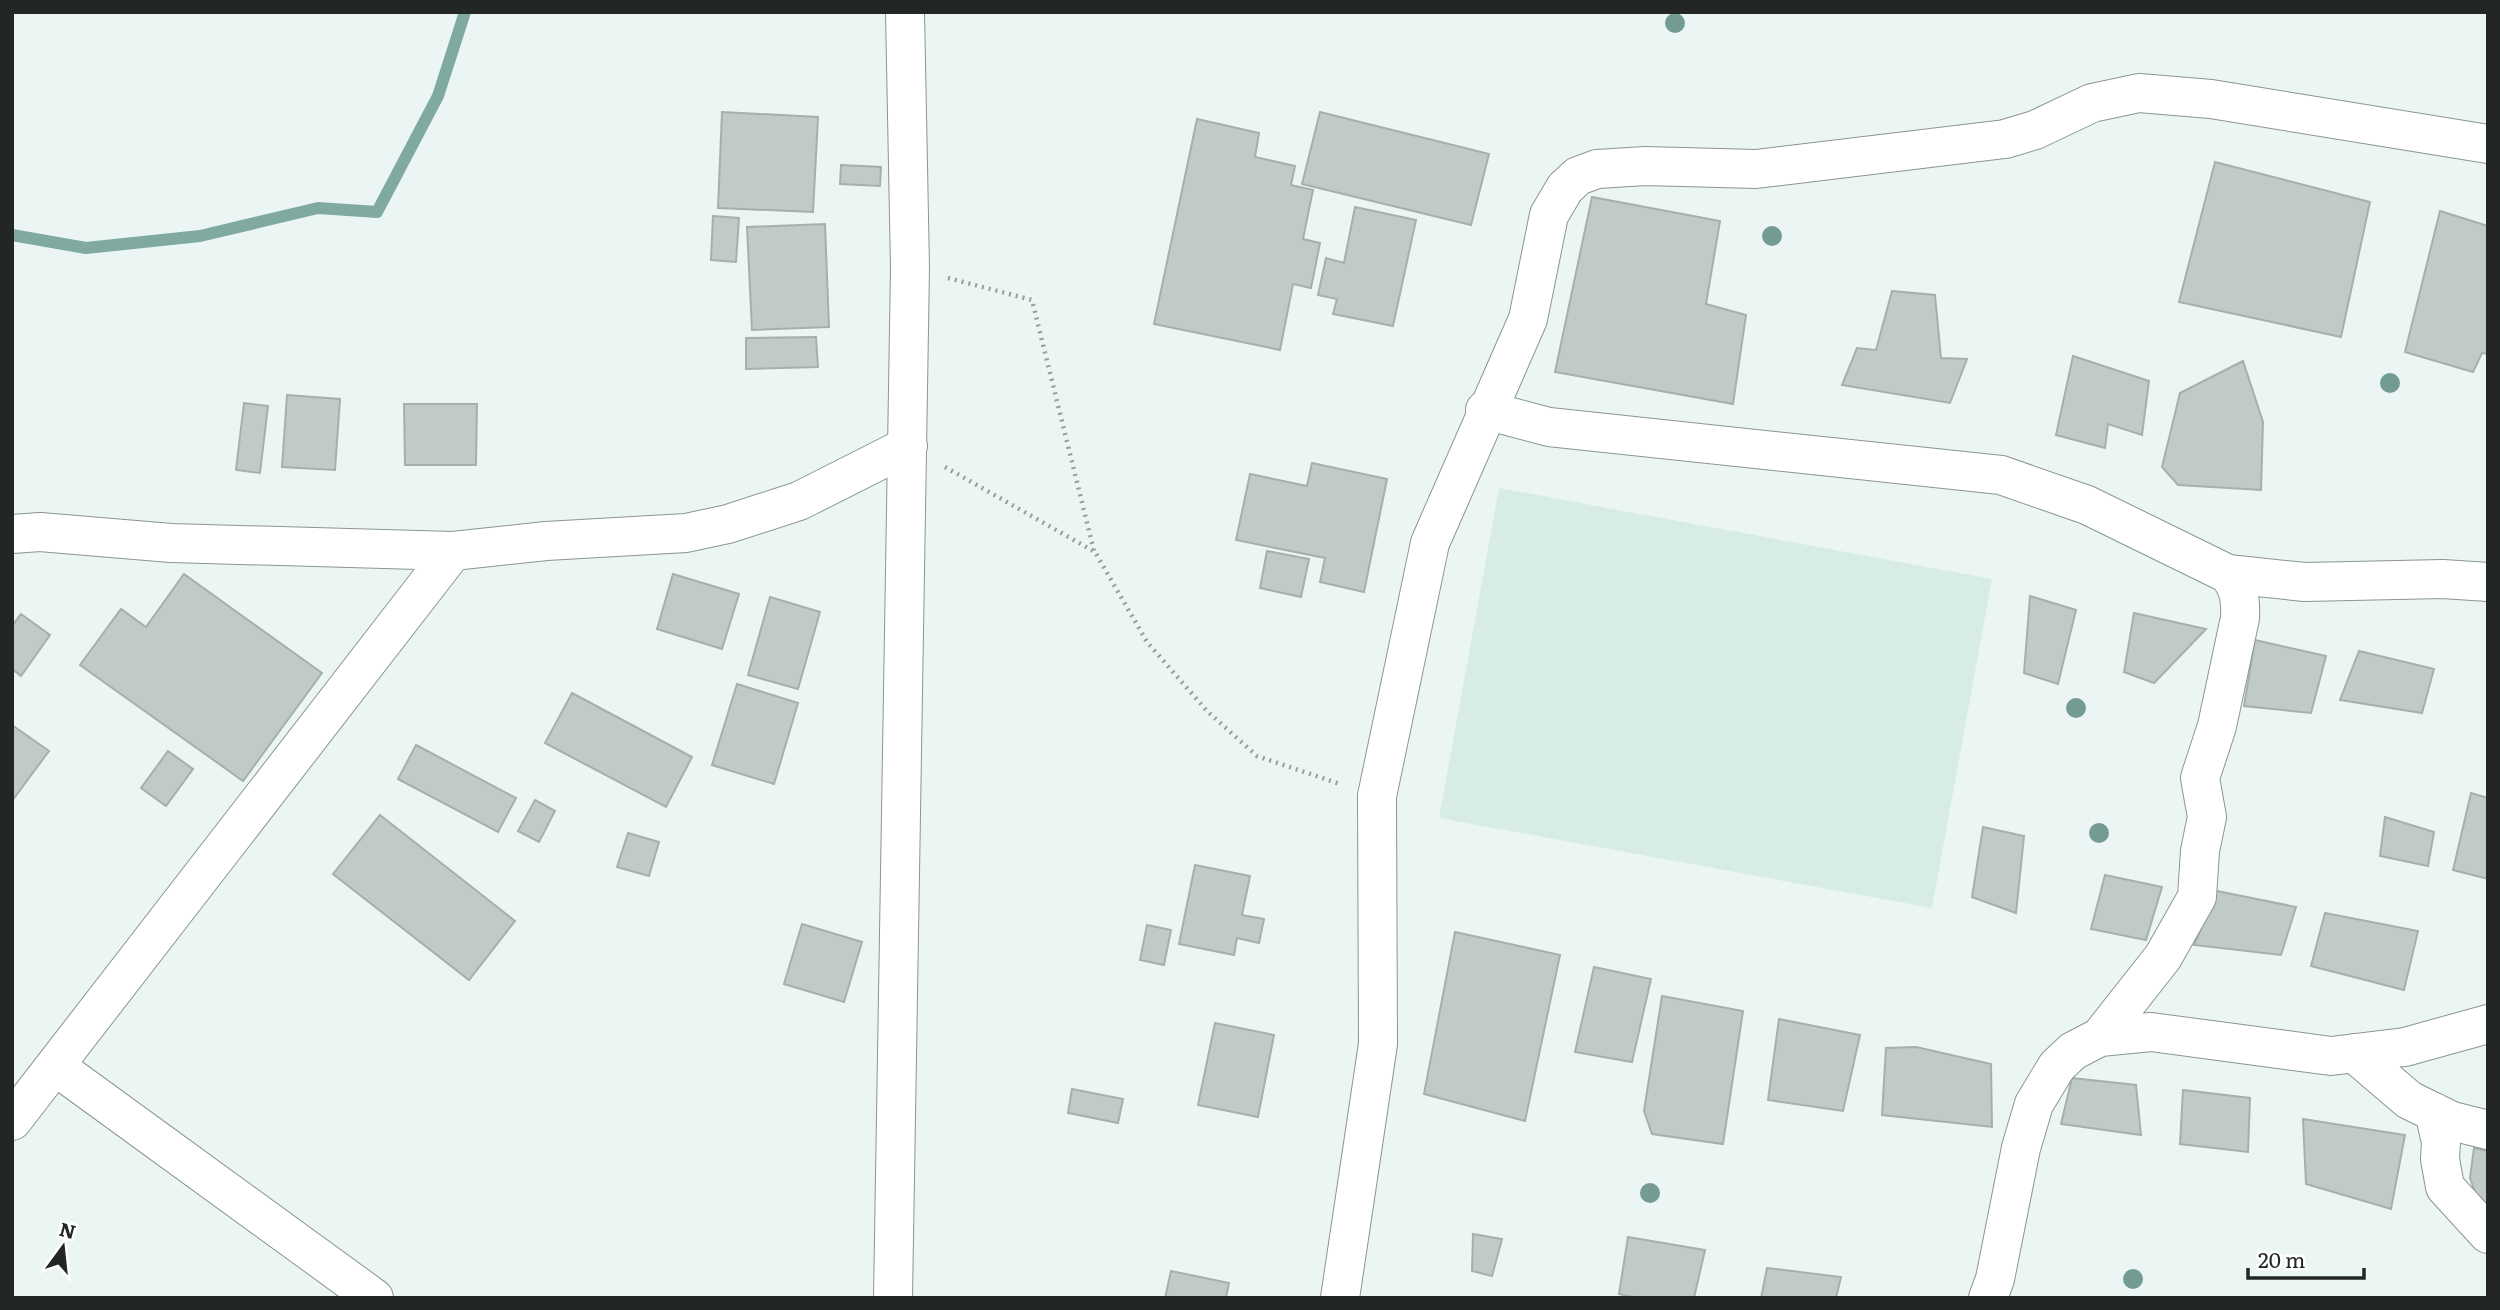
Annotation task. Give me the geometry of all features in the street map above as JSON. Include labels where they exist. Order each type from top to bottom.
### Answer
[{"type":"street","points":[[893,1298],[910,268],[905,12]]},
{"type":"street","points":[[1340,1298],[1378,1044],[1377,796],[1430,543],[1485,410],[1528,319],[1549,215],[1565,188],[1578,176],[1597,169],[1645,166],[1756,169],[1975,144],[2015,136],[2092,103],[2139,93],[2211,99],[2488,144]]},
{"type":"street","points":[[1485,410],[1549,427],[2001,475],[2087,505],[2228,574],[2305,582],[2443,579],[2488,582]]},
{"type":"street","points":[[12,534],[40,532],[172,542],[453,551],[546,541],[686,533],[728,524],[799,501],[908,446]]},
{"type":"street","points":[[12,1121],[453,551]]},
{"type":"street","points":[[2100,1037],[2163,957],[2197,897],[2200,851],[2207,817],[2200,778],[2217,726],[2240,618],[2241,600],[2236,584],[2228,574]]},
{"type":"street","points":[[1988,1298],[1995,1279],[2021,1148],[2035,1104],[2057,1066],[2073,1051],[2100,1037],[2151,1032],[2331,1056],[2404,1047],[2488,1024]]},
{"type":"street","points":[[2354,1053],[2409,1100],[2452,1121],[2488,1130]]},
{"type":"street","points":[[55,1066],[374,1298]]},
{"type":"street","points":[[2434,1112],[2441,1142],[2440,1159],[2445,1187],[2468,1216],[2488,1234]]},
{"type":"path","points":[[910,268],[1032,300],[1095,552],[1147,642],[1207,710],[1257,756],[1377,796]]},
{"type":"path","points":[[908,446],[1095,552]]},
{"type":"shaded area","points":[[1499,488],[1992,579],[1932,908],[1439,818]]},
{"type":"building","points":[[722,112],[818,117],[813,212],[718,208]]},
{"type":"building","points":[[1320,112],[1489,154],[1471,225],[1302,184]]},
{"type":"building","points":[[1197,119],[1259,133],[1255,157],[1295,166],[1291,185],[1313,190],[1303,239],[1320,243],[1311,288],[1293,284],[1280,350],[1154,324]]},
{"type":"building","points":[[2215,162],[2370,202],[2341,337],[2179,302]]},
{"type":"building","points":[[841,165],[881,167],[880,186],[840,184]]},
{"type":"building","points":[[1592,197],[1720,221],[1706,304],[1746,315],[1733,404],[1555,372]]},
{"type":"building","points":[[1355,207],[1416,220],[1393,326],[1333,314],[1337,299],[1318,295],[1326,258],[1344,263]]},
{"type":"building","points":[[2440,211],[2488,226],[2488,354],[2482,353],[2473,372],[2405,352]]},
{"type":"building","points":[[713,216],[739,218],[736,262],[711,260]]},
{"type":"building","points":[[825,224],[829,327],[752,330],[747,227]]},
{"type":"building","points":[[1892,291],[1935,295],[1941,358],[1967,359],[1950,403],[1842,385],[1857,348],[1876,350]]},
{"type":"building","points":[[816,337],[818,367],[746,369],[746,338]]},
{"type":"building","points":[[2073,356],[2149,381],[2142,435],[2108,424],[2105,448],[2056,435]]},
{"type":"building","points":[[2243,361],[2263,422],[2261,490],[2178,485],[2162,467],[2180,393]]},
{"type":"building","points":[[287,395],[340,399],[335,470],[282,467]]},
{"type":"building","points":[[244,403],[268,406],[260,473],[236,470]]},
{"type":"building","points":[[404,404],[477,404],[476,465],[405,465]]},
{"type":"building","points":[[1312,463],[1387,479],[1364,592],[1320,582],[1325,558],[1236,540],[1250,474],[1307,486]]},
{"type":"building","points":[[1267,551],[1309,559],[1301,597],[1260,588]]},
{"type":"building","points":[[184,574],[322,673],[243,781],[80,665],[121,609],[146,627]]},
{"type":"building","points":[[673,574],[739,594],[722,649],[657,629]]},
{"type":"building","points":[[2030,596],[2076,610],[2058,684],[2024,673]]},
{"type":"building","points":[[770,597],[820,612],[798,689],[748,675]]},
{"type":"building","points":[[2134,613],[2206,629],[2154,683],[2124,672]]},
{"type":"building","points":[[21,614],[50,635],[21,676],[12,669],[12,626]]},
{"type":"building","points":[[2255,640],[2326,656],[2311,713],[2244,706]]},
{"type":"building","points":[[2359,651],[2434,669],[2422,713],[2340,700]]},
{"type":"building","points":[[737,684],[798,703],[774,784],[712,765]]},
{"type":"building","points":[[572,693],[692,757],[666,807],[545,743]]},
{"type":"building","points":[[12,725],[49,751],[12,801]]},
{"type":"building","points":[[416,745],[516,798],[498,832],[398,779]]},
{"type":"building","points":[[168,751],[193,769],[166,806],[141,788]]},
{"type":"building","points":[[2471,793],[2488,798],[2488,879],[2453,870]]},
{"type":"building","points":[[535,800],[555,811],[539,842],[518,831]]},
{"type":"building","points":[[380,815],[515,921],[469,980],[333,874]]},
{"type":"building","points":[[2385,817],[2434,832],[2428,866],[2380,856]]},
{"type":"building","points":[[1983,827],[2024,836],[2016,913],[1972,897]]},
{"type":"building","points":[[628,833],[659,842],[649,876],[617,867]]},
{"type":"building","points":[[1195,865],[1250,876],[1242,915],[1264,919],[1259,943],[1237,938],[1234,955],[1179,944]]},
{"type":"building","points":[[2105,875],[2162,887],[2146,940],[2091,929]]},
{"type":"building","points":[[2217,891],[2296,907],[2281,955],[2194,945]]},
{"type":"building","points":[[2325,913],[2418,931],[2404,990],[2311,966]]},
{"type":"building","points":[[802,924],[862,942],[844,1002],[784,984]]},
{"type":"building","points":[[1147,925],[1171,930],[1164,965],[1140,960]]},
{"type":"building","points":[[1455,932],[1560,955],[1525,1121],[1424,1094]]},
{"type":"building","points":[[1594,967],[1651,979],[1632,1062],[1575,1052]]},
{"type":"building","points":[[1662,996],[1743,1011],[1723,1144],[1652,1134],[1644,1111]]},
{"type":"building","points":[[1779,1019],[1860,1035],[1843,1111],[1768,1100]]},
{"type":"building","points":[[1215,1023],[1274,1035],[1258,1117],[1198,1105]]},
{"type":"building","points":[[1916,1047],[1991,1064],[1992,1127],[1882,1115],[1886,1048]]},
{"type":"building","points":[[2072,1078],[2136,1085],[2141,1135],[2061,1124]]},
{"type":"building","points":[[1072,1089],[1123,1099],[1118,1123],[1068,1113]]},
{"type":"building","points":[[2183,1090],[2250,1098],[2248,1152],[2180,1144]]},
{"type":"building","points":[[2303,1119],[2405,1135],[2391,1209],[2306,1184]]},
{"type":"building","points":[[2474,1148],[2488,1151],[2488,1207],[2476,1195],[2470,1178]]},
{"type":"building","points":[[1473,1234],[1502,1239],[1492,1276],[1472,1271]]},
{"type":"building","points":[[1628,1237],[1705,1250],[1694,1298],[1637,1298],[1619,1294]]},
{"type":"building","points":[[1767,1268],[1841,1277],[1836,1298],[1761,1298]]},
{"type":"building","points":[[1171,1271],[1229,1283],[1226,1298],[1165,1298]]},
{"type":"waterway","points":[[12,235],[86,248],[200,236],[318,208],[377,212],[438,96],[465,12]]}]
